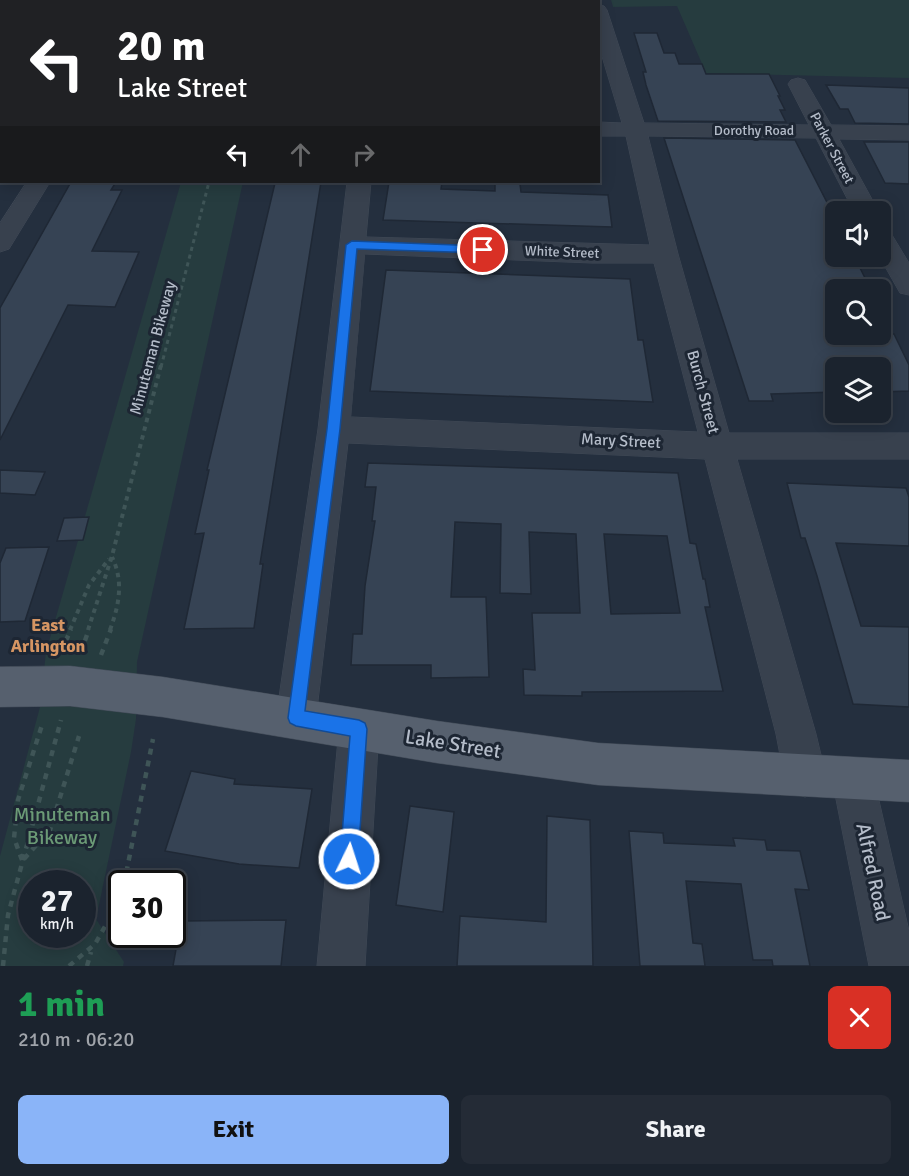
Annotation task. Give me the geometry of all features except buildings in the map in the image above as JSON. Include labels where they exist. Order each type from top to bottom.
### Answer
[{"type":"main road","name":"Lake Street","points":[[0,687],[70,686],[218,704],[437,742],[598,764],[909,781]]},
{"type":"street","name":"Burch Street","points":[[601,26],[635,129],[665,254],[805,776]]},
{"type":"street","name":"Parker Street","points":[[798,84],[861,201]]},
{"type":"street","name":"Dorothy Road","points":[[600,129],[823,130],[909,133]]},
{"type":"street","points":[[0,243],[37,183]]},
{"type":"street","points":[[296,718],[334,429],[359,183]]},
{"type":"street","name":"White Street","points":[[352,245],[592,254],[665,254]]},
{"type":"street","points":[[891,252],[905,272]]},
{"type":"street","name":"Mary Street","points":[[334,429],[718,446],[909,446]]},
{"type":"street","points":[[341,966],[359,729]]},
{"type":"street","name":"Alfred Road","points":[[853,778],[893,966]]},
{"type":"path","name":"Minuteman Bikeway","points":[[79,659],[111,556],[209,183]]},
{"type":"path","points":[[59,657],[88,585],[111,556],[120,577],[118,602],[116,617],[99,660]]},
{"type":"path","points":[[23,861],[14,838],[18,800],[42,725]]},
{"type":"path","points":[[3,966],[8,915],[58,729]]},
{"type":"path","points":[[23,861],[50,830],[79,736]]},
{"type":"path","points":[[127,870],[153,739]]},
{"type":"path","points":[[96,943],[108,924]]},
{"type":"path","points":[[69,966],[87,955],[92,948]]},
{"type":"path","points":[[87,966],[93,948]]},
{"type":"green space","points":[[611,0],[909,0],[909,78],[706,73],[677,6],[613,7]]},
{"type":"green space","name":"Minuteman Bikeway","points":[[181,183],[243,183],[137,662],[136,719],[131,752],[96,919],[108,937],[108,948],[115,948],[124,962],[123,966],[0,966],[0,856],[40,707],[46,652]]},
{"type":"district","name":"East Arlington","points":[[48,635]]},
{"type":"route","points":[[349,859],[359,729],[296,718],[334,429],[352,245],[483,250]]}]
